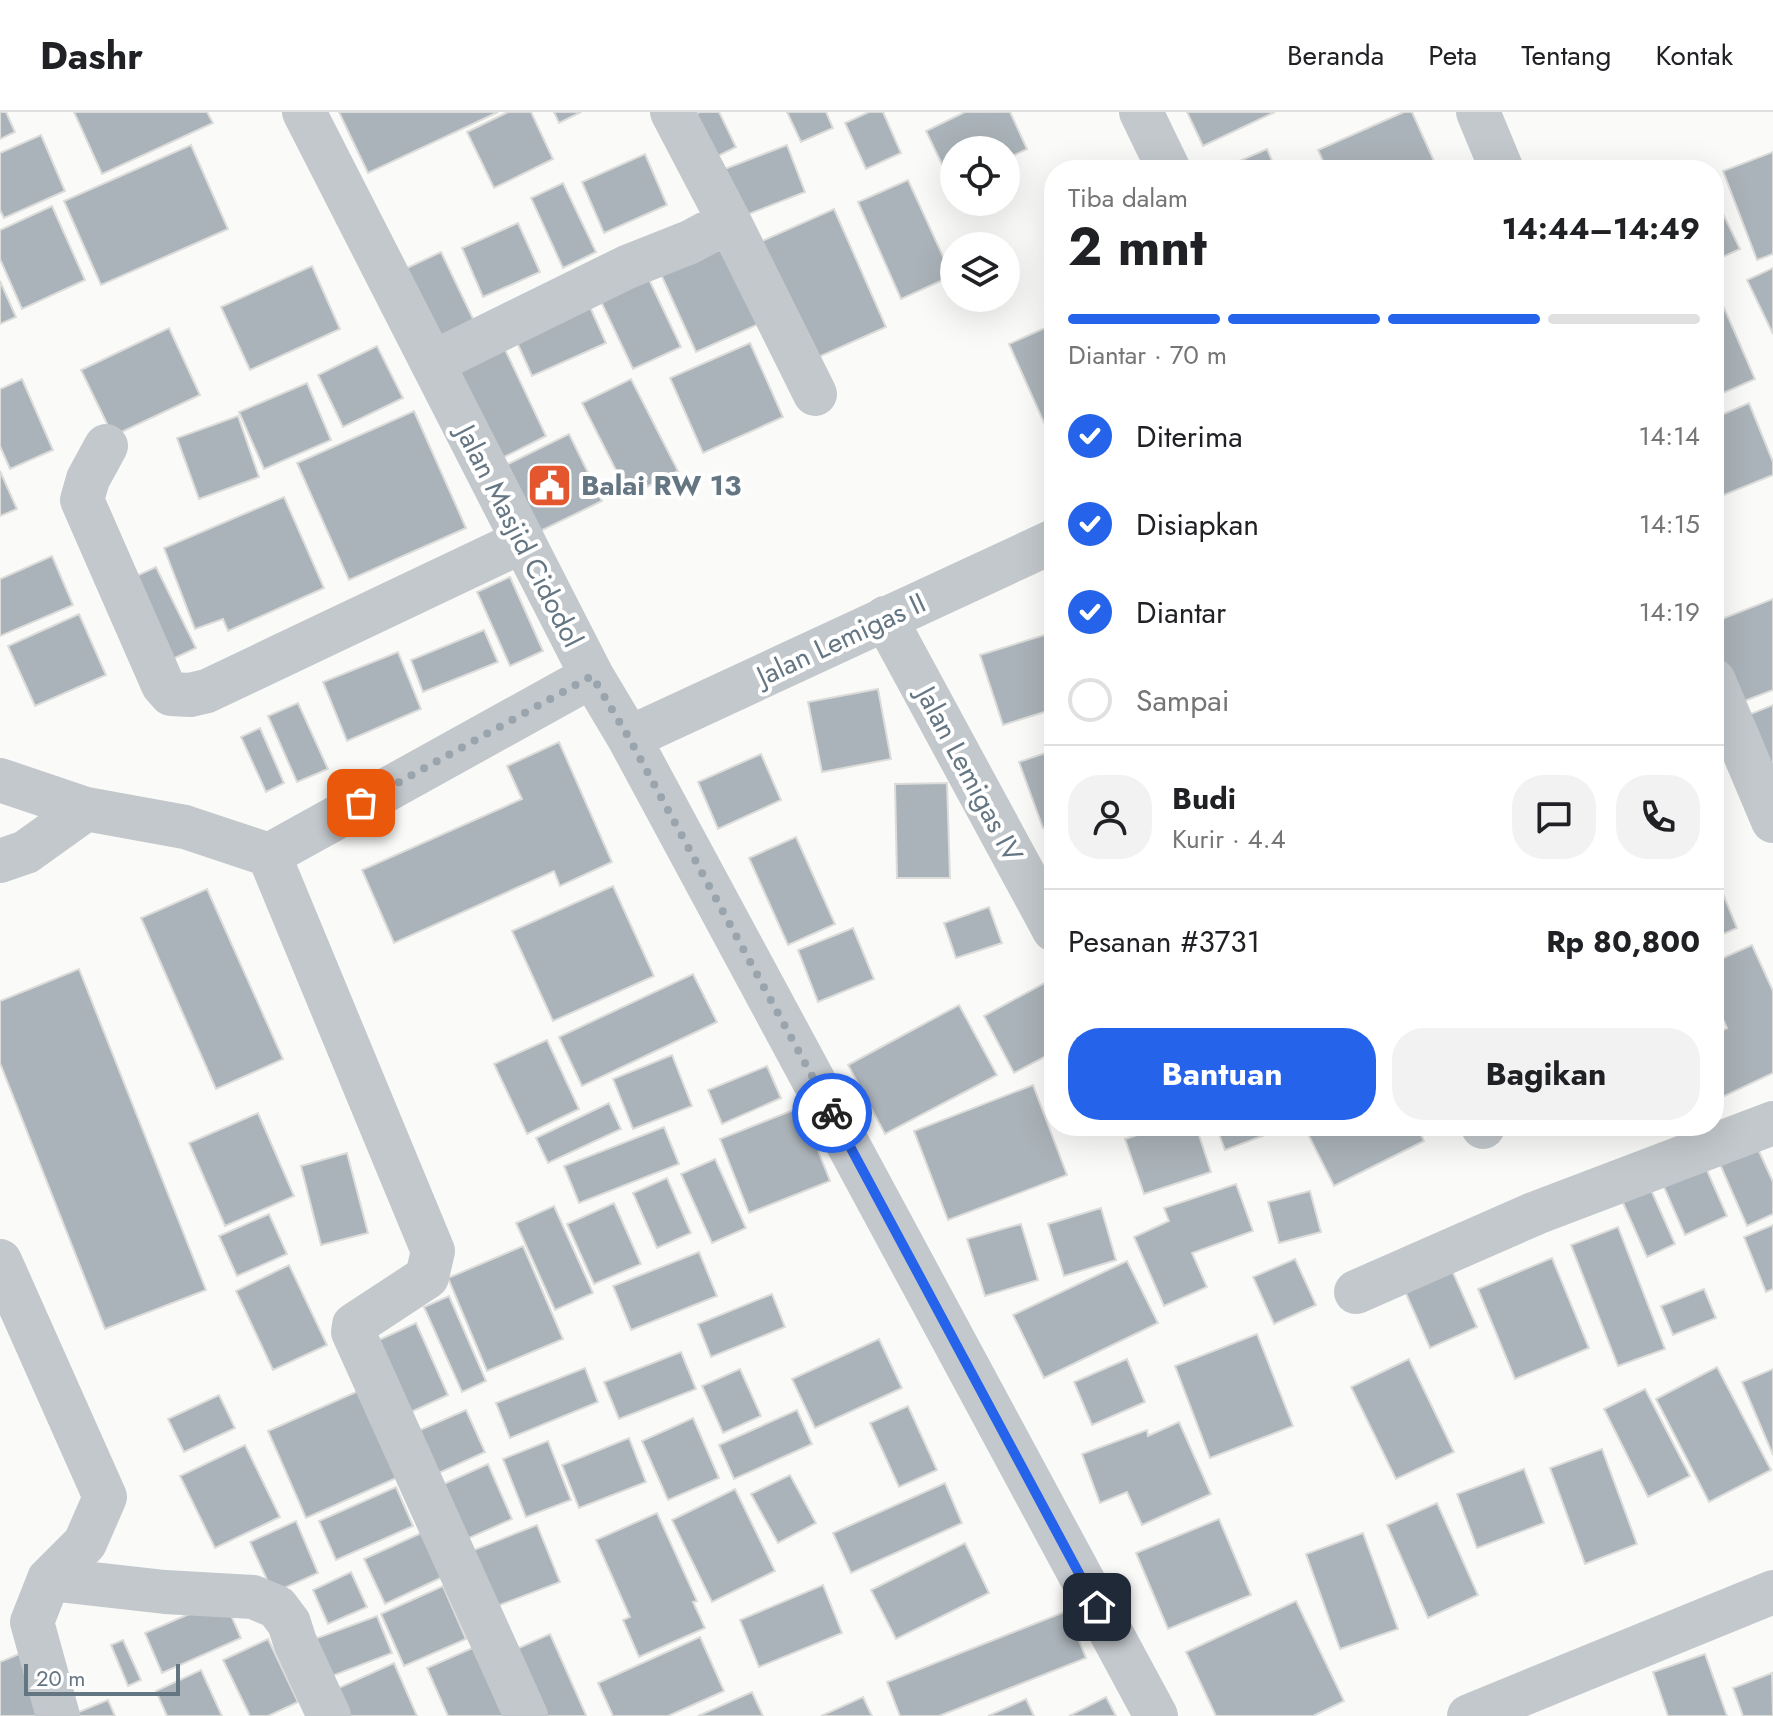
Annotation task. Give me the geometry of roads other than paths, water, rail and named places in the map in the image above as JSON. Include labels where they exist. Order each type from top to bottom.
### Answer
[{"type":"street","name":"Jalan Masjid Cidodol","points":[[304,112],[592,676],[629,738],[1156,1716]]},
{"type":"street","points":[[672,112],[815,394]]},
{"type":"street","points":[[1141,112],[1164,160]]},
{"type":"street","points":[[1478,112],[1498,160]]},
{"type":"street","points":[[432,363],[627,267],[690,242],[729,221]]},
{"type":"street","points":[[106,446],[83,490],[82,500],[163,685],[171,694],[190,695],[207,691],[523,541]]},
{"type":"street","name":"Jalan Lemigas II","points":[[629,738],[1044,546]]},
{"type":"street","name":"Jalan Lemigas IV","points":[[885,618],[1044,912]]},
{"type":"street","points":[[0,780],[86,809],[185,827],[269,855],[592,676]]},
{"type":"street","points":[[1724,705],[1773,821]]},
{"type":"street","points":[[0,861],[26,852],[86,809]]},
{"type":"street","points":[[269,855],[433,1251],[427,1277],[354,1325],[353,1332],[526,1716]]},
{"type":"street","points":[[1356,1292],[1536,1213],[1773,1123]]},
{"type":"street","points":[[0,1261],[105,1497],[85,1543],[49,1579],[32,1622],[58,1716]]},
{"type":"street","points":[[49,1579],[165,1592],[253,1597],[277,1607],[289,1623],[329,1716]]},
{"type":"street","points":[[1469,1716],[1773,1592]]},
{"type":"place","name":"Balai RW 13","points":[[550,485]]}]
